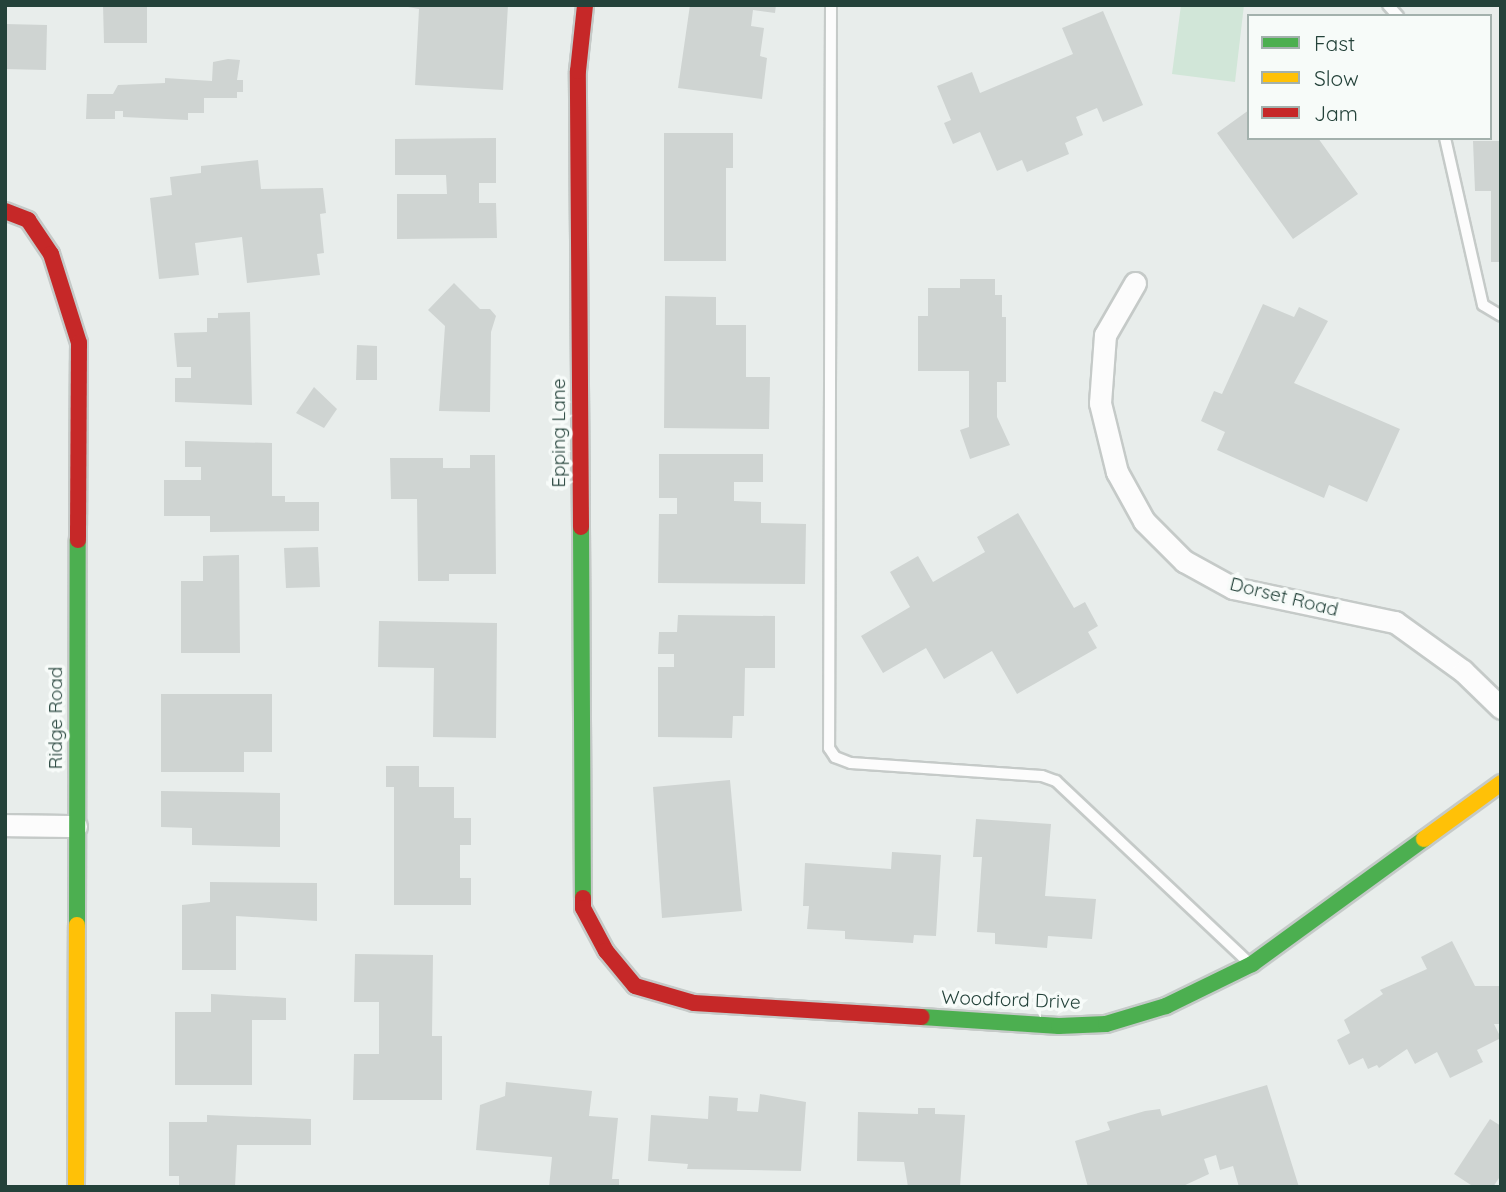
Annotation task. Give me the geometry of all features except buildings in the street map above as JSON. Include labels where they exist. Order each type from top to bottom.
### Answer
[{"type":"street","name":"Epping Lane","points":[[582,861],[578,71],[585,5]]},
{"type":"street","name":"Ridge Road","points":[[5,211],[28,220],[51,254],[67,294],[79,343],[76,1187]]},
{"type":"street","name":"Dorset Road","points":[[1135,283],[1105,335],[1100,403],[1117,472],[1144,521],[1184,561],[1233,588],[1395,622],[1463,671],[1501,708]]},
{"type":"street","name":"Woodford Drive","points":[[582,861],[583,908],[606,951],[635,986],[694,1003],[1059,1026],[1106,1024],[1166,1006],[1251,965],[1501,783]]},
{"type":"street","points":[[5,825],[76,827]]},
{"type":"lane","points":[[831,5],[829,748],[835,757],[851,763],[1042,776],[1056,781],[1251,965]]},
{"type":"lane","points":[[1445,140],[1483,305],[1501,316]]},
{"type":"green space","points":[[1181,5],[1244,5],[1235,82],[1172,74]]},
{"type":"traffic: fast","points":[[581,527],[583,898]]},
{"type":"traffic: fast","points":[[77,925],[78,540]]},
{"type":"traffic: fast","points":[[922,1017],[1059,1026],[1106,1024],[1166,1006],[1252,964],[1424,839]]},
{"type":"traffic: slow","points":[[1424,839],[1501,783]]},
{"type":"traffic: slow","points":[[76,1187],[77,925]]},
{"type":"traffic: jam","points":[[581,527],[578,71],[585,5]]},
{"type":"traffic: jam","points":[[5,211],[28,220],[51,254],[79,343],[78,540]]},
{"type":"traffic: jam","points":[[583,898],[583,908],[606,951],[635,986],[694,1003],[922,1017]]}]
